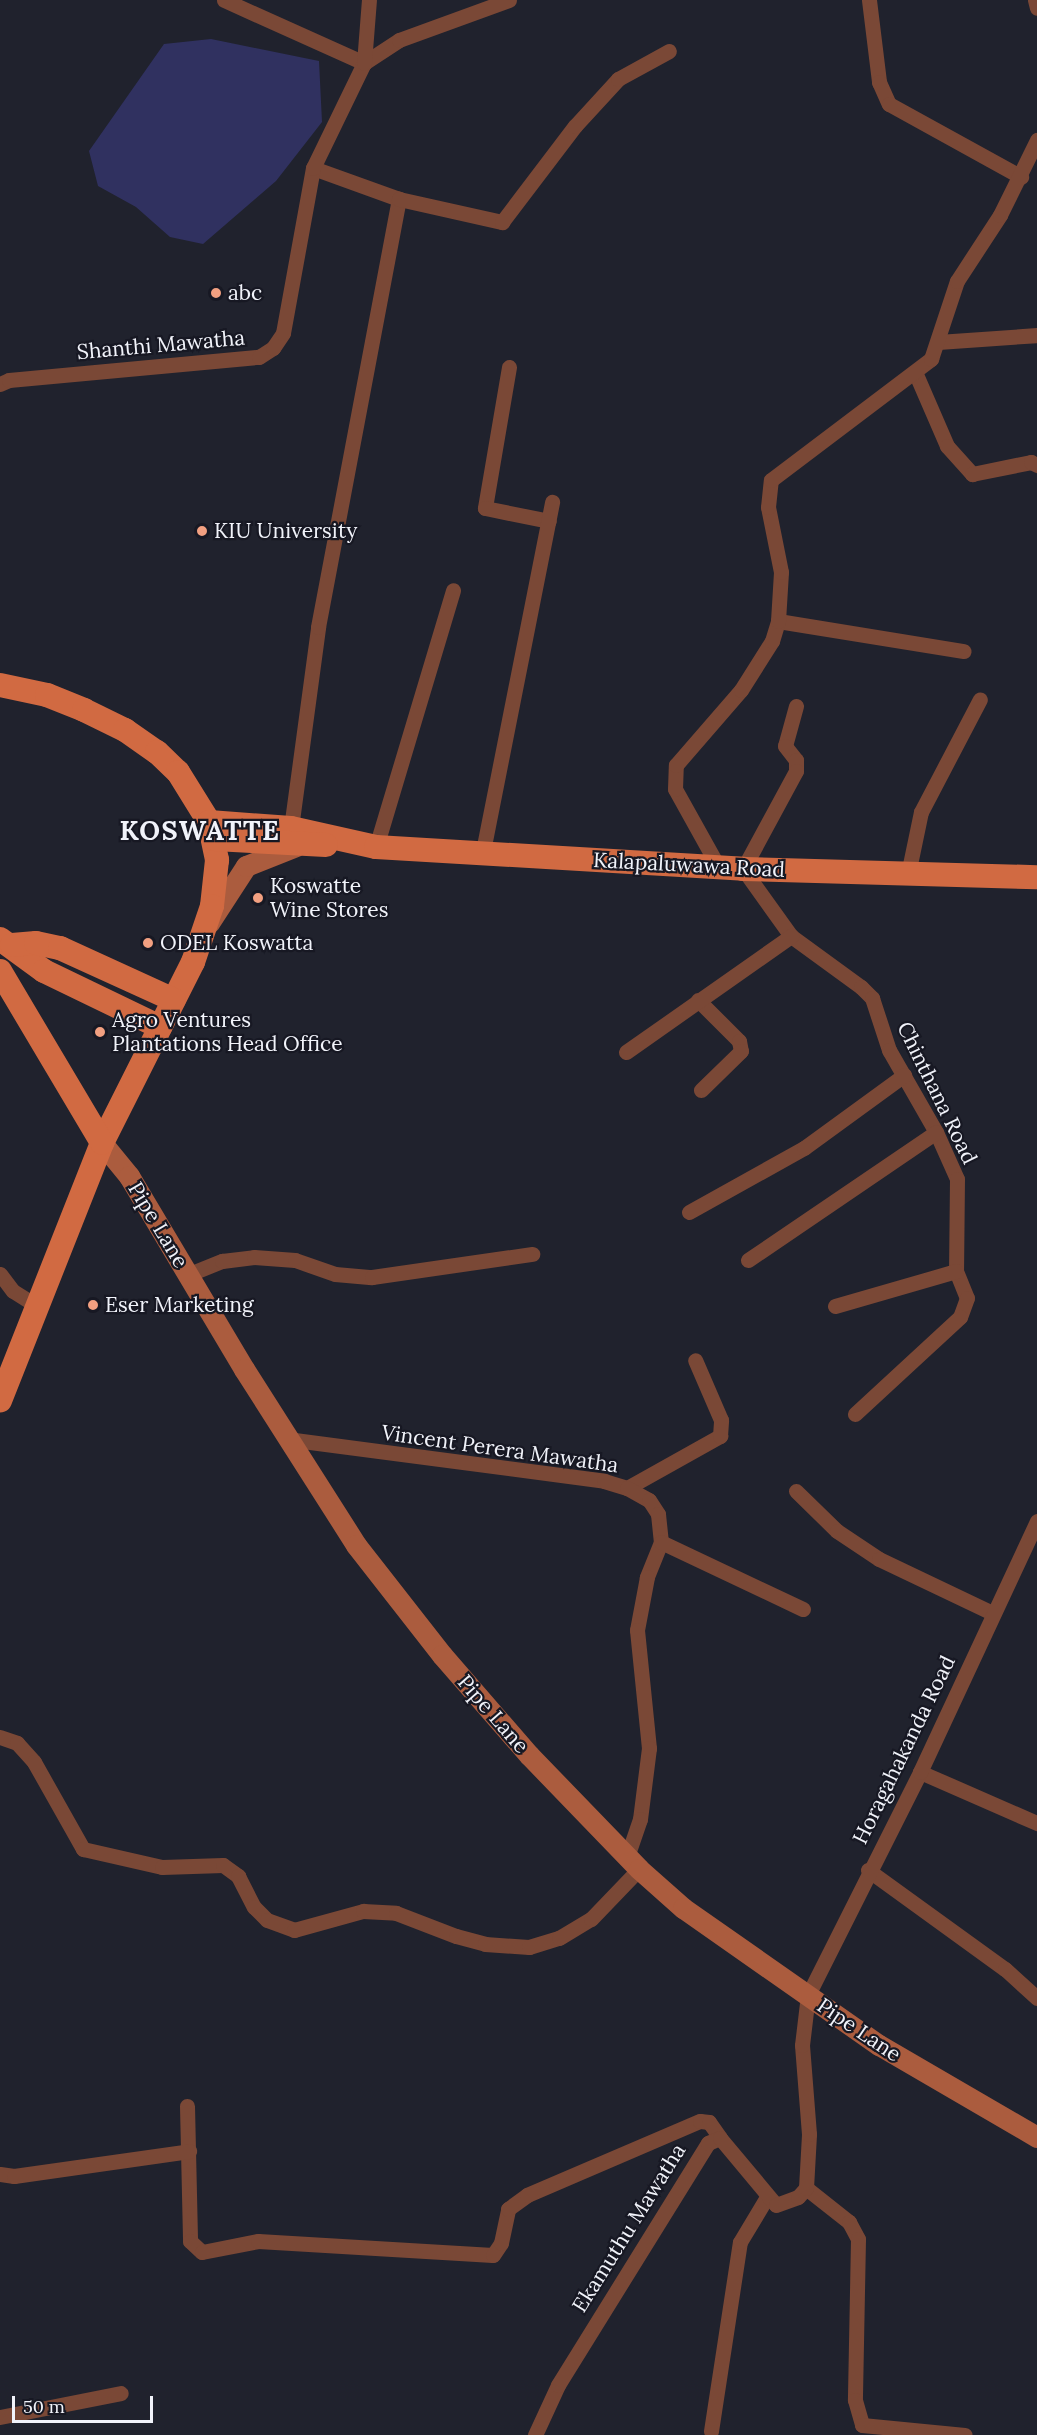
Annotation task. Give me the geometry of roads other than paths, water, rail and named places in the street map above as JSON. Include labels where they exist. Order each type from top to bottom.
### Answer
[{"type":"main road","points":[[0,685],[47,695],[125,730],[178,772],[212,831],[216,885],[205,930],[174,1000],[102,1143],[0,1400]]},
{"type":"main road","name":"Kalapaluwawa Road","points":[[212,831],[294,837],[376,847],[483,851],[719,868],[1037,877]]},
{"type":"main road","points":[[6,942],[36,943],[60,948],[174,1000]]},
{"type":"main road","points":[[6,942],[44,971],[159,1027]]},
{"type":"main road","points":[[0,971],[102,1143]]},
{"type":"street","points":[[224,0],[364,63]]},
{"type":"street","points":[[364,63],[369,0]]},
{"type":"street","points":[[364,63],[399,40],[509,0]]},
{"type":"street","points":[[869,0],[879,82],[889,104],[1021,177]]},
{"type":"street","points":[[1035,0],[1037,8]]},
{"type":"street","points":[[313,168],[399,199],[502,222],[575,126],[618,79],[669,51]]},
{"type":"street","name":"Shanthi Mawatha","points":[[0,384],[9,380],[259,357],[273,348],[283,333],[313,168],[364,63]]},
{"type":"street","points":[[719,868],[675,789],[676,765],[741,690],[772,640],[778,621],[781,572],[768,507],[771,480],[874,399],[931,359],[957,281],[1021,177],[1037,140]]},
{"type":"street","points":[[205,930],[246,866],[294,837],[318,627],[399,199]]},
{"type":"street","points":[[938,342],[1037,335]]},
{"type":"street","points":[[509,367],[485,507],[549,521]]},
{"type":"street","points":[[915,372],[947,446],[972,474],[1030,462],[1037,465]]},
{"type":"street","points":[[483,851],[552,502]]},
{"type":"street","points":[[376,847],[453,590]]},
{"type":"street","points":[[778,621],[964,651]]},
{"type":"street","points":[[908,874],[921,812],[980,699]]},
{"type":"street","points":[[743,869],[796,771],[796,760],[785,746],[796,706]]},
{"type":"street","name":"Chinthana Road","points":[[743,869],[791,936],[861,987],[872,998],[889,1050],[936,1132],[957,1179],[956,1271],[967,1298],[960,1317],[855,1414]]},
{"type":"street","points":[[626,1052],[791,936]]},
{"type":"street","points":[[698,1000],[739,1041],[741,1052],[701,1090]]},
{"type":"street","points":[[689,1212],[804,1148],[904,1075]]},
{"type":"street","points":[[748,1260],[936,1132]]},
{"type":"street","name":"Pipe Lane","points":[[102,1143],[129,1176],[287,1439],[356,1545],[442,1655],[529,1755],[633,1863],[683,1908],[879,2045],[1037,2137]]},
{"type":"street","points":[[188,1275],[222,1261],[254,1257],[295,1260],[334,1274],[372,1277],[532,1254]]},
{"type":"street","points":[[835,1306],[956,1271]]},
{"type":"street","points":[[0,1274],[13,1291],[37,1306]]},
{"type":"street","name":"Vincent Perera Mawatha","points":[[287,1439],[603,1481],[627,1488],[720,1436],[721,1420],[695,1360]]},
{"type":"street","points":[[0,1737],[17,1743],[34,1762],[83,1849],[162,1867],[223,1865],[238,1876],[254,1907],[267,1920],[294,1930],[363,1911],[396,1913],[456,1936],[486,1944],[530,1947],[559,1938],[591,1919],[633,1863],[640,1819],[649,1748],[638,1630],[646,1576],[661,1542],[658,1514],[649,1500],[627,1488]]},
{"type":"street","points":[[796,1491],[837,1531],[879,1558],[992,1613]]},
{"type":"street","name":"Horagahakanda Road","points":[[808,1995],[868,1870],[920,1772],[992,1613],[1037,1521]]},
{"type":"street","points":[[661,1542],[803,1609]]},
{"type":"street","points":[[920,1772],[1037,1823]]},
{"type":"street","points":[[868,1870],[1005,1969],[1037,1998]]},
{"type":"street","points":[[187,2106],[190,2241],[202,2252],[269,2241],[466,2256],[493,2255],[498,2251],[508,2209],[527,2195],[700,2121],[709,2122],[767,2197],[776,2205],[783,2204],[798,2197],[806,2188],[809,2134],[802,2045],[808,1995]]},
{"type":"street","name":"Ekamuthu Mawatha","points":[[535,2435],[558,2385],[699,2152],[720,2138]]},
{"type":"street","points":[[0,2174],[14,2176],[189,2151]]},
{"type":"street","points":[[806,2188],[849,2222],[858,2239],[855,2400],[862,2425],[965,2435]]},
{"type":"street","points":[[711,2432],[740,2242],[767,2197]]},
{"type":"street","points":[[0,2417],[120,2393]]},
{"type":"place","name":"abc","points":[[216,293]]},
{"type":"place","name":"KIU University","points":[[202,531]]},
{"type":"place","name":"Koswatte Wine Stores","points":[[258,898]]},
{"type":"place","name":"ODEL Koswatta","points":[[148,943]]},
{"type":"place","name":"Agro Ventures Plantations Head Office","points":[[100,1032]]},
{"type":"place","name":"Eser Marketing","points":[[93,1305]]},
{"type":"district","name":"KOSWATTE","points":[[200,831]]}]
